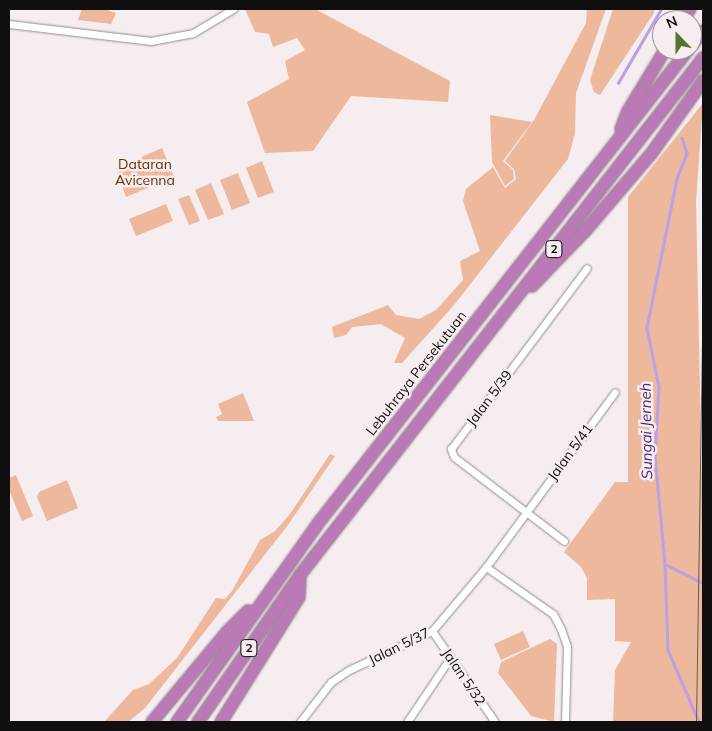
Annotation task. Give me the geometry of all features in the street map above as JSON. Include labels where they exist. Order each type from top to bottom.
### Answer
[{"type":"highway","name":"2","points":[[198,722],[300,575],[703,58]]},
{"type":"highway","points":[[617,140],[628,111],[659,60]]},
{"type":"highway","name":"Lebuhraya Persekutuan","points":[[178,722],[268,592],[680,60]]},
{"type":"highway","points":[[513,301],[544,276],[651,154],[703,81]]},
{"type":"highway","points":[[221,722],[298,597],[300,575]]},
{"type":"highway","points":[[152,722],[227,632],[268,592]]},
{"type":"street","points":[[9,24],[151,41],[193,33],[233,9]]},
{"type":"street","name":"Jalan 5/39","points":[[526,512],[454,457],[451,449],[587,268]]},
{"type":"street","name":"Jalan 5/41","points":[[526,512],[615,392]]},
{"type":"street","points":[[526,512],[564,541]]},
{"type":"street","name":"Jalan 5/37","points":[[300,722],[331,682],[349,670],[432,631],[486,567],[526,512]]},
{"type":"street","points":[[486,567],[553,614],[561,628],[567,646],[565,722]]},
{"type":"street","name":"Jalan 5/32","points":[[432,631],[495,722]]},
{"type":"street","points":[[408,722],[450,658]]},
{"type":"green space","points":[[82,9],[104,9],[116,13],[111,24],[78,20]]},
{"type":"green space","points":[[245,9],[315,9],[450,81],[448,102],[351,96],[313,151],[265,153],[247,102],[289,79],[285,61],[305,50],[297,38],[273,47],[269,34],[255,32]]},
{"type":"green space","points":[[587,9],[606,9],[576,93],[575,133],[568,159],[454,305],[402,363],[394,363],[405,338],[381,324],[352,327],[346,335],[334,338],[332,327],[388,305],[396,315],[419,319],[436,310],[463,280],[460,261],[480,251],[463,201],[466,189],[493,167],[505,188],[516,179],[514,169],[505,161],[534,120],[586,23]]},
{"type":"green space","points":[[613,9],[654,9],[652,10],[652,16],[600,95],[594,92],[590,80]]},
{"type":"green space","points":[[703,103],[696,201],[703,530],[703,722],[613,722],[615,670],[631,642],[615,641],[615,599],[587,600],[587,578],[581,567],[564,552],[615,482],[628,482],[628,197]]},
{"type":"green space","points":[[490,115],[532,122],[503,161],[513,170],[514,179],[505,186],[492,162]]},
{"type":"green space","name":"Dataran Avicenna","points":[[162,148],[174,177],[126,197],[116,168]]},
{"type":"green space","points":[[262,161],[274,192],[258,198],[246,168]]},
{"type":"green space","points":[[238,173],[250,203],[232,210],[220,180]]},
{"type":"green space","points":[[211,183],[224,214],[208,220],[195,190]]},
{"type":"green space","points":[[189,195],[200,221],[189,225],[178,199]]},
{"type":"green space","points":[[166,204],[173,221],[136,236],[129,219]]},
{"type":"green space","points":[[243,393],[254,421],[218,421],[216,417],[222,414],[218,404]]},
{"type":"green space","points":[[330,454],[335,456],[288,525],[145,708],[128,722],[104,722],[133,690],[149,684],[177,658],[216,598],[225,599],[232,591],[260,540],[275,531],[290,514]]},
{"type":"green space","points":[[16,475],[33,516],[22,521],[9,490],[9,478]]},
{"type":"green space","points":[[67,480],[78,508],[47,521],[37,497],[39,492]]},
{"type":"green space","points":[[523,631],[530,647],[501,660],[494,644]]},
{"type":"green space","points":[[550,639],[557,644],[554,722],[531,716],[498,673],[501,662]]},
{"type":"waterway","name":"Sungai Jerneh","points":[[618,83],[661,9]]},
{"type":"waterway","name":"Sungai Jerneh","points":[[682,138],[687,153],[677,179],[647,328],[659,387],[655,456],[665,564],[668,650],[699,722]]},
{"type":"waterway","points":[[665,564],[703,583]]},
{"type":"tram line","points":[[696,722],[703,267]]}]
